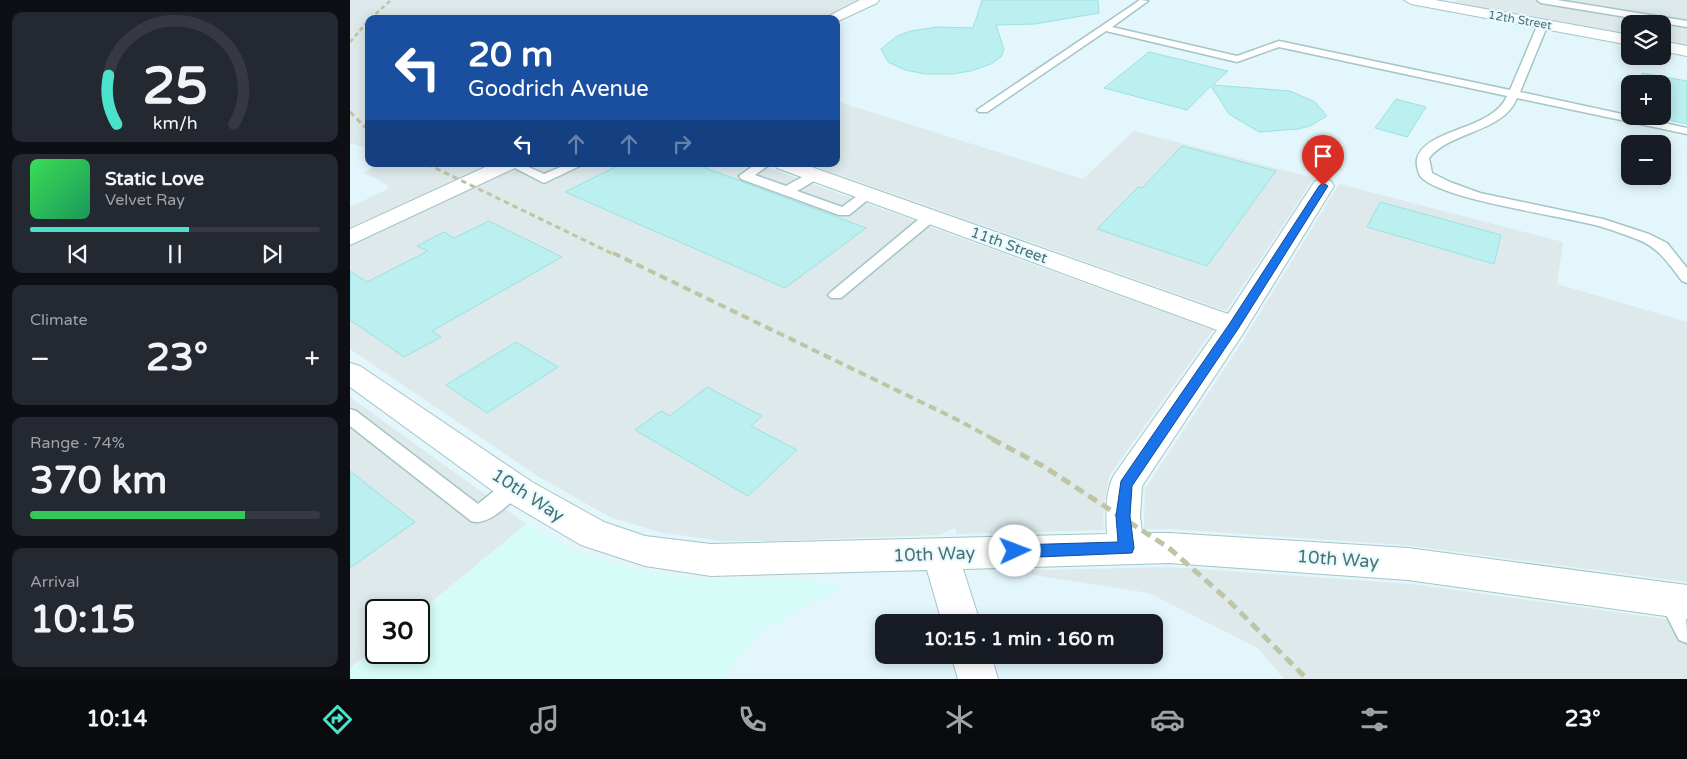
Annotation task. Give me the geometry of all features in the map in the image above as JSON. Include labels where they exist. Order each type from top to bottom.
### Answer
[{"type":"street","points":[[839,15],[872,0]]},
{"type":"street","name":"12th Street","points":[[1411,0],[1445,3],[1621,38]]},
{"type":"street","points":[[1671,48],[1687,51]]},
{"type":"street","points":[[350,238],[502,167]]},
{"type":"street","name":"11th Street","points":[[792,167],[1234,326]]},
{"type":"street","points":[[1126,548],[1123,516],[1126,484],[1234,326],[1323,186]]},
{"type":"street","name":"10th Way","points":[[350,373],[514,488],[553,513],[593,534],[645,551],[711,560],[1169,548],[1408,564],[1678,600]]},
{"type":"street","points":[[940,553],[959,614]]},
{"type":"street","points":[[973,664],[978,679]]},
{"type":"lane","points":[[1541,0],[1687,24]]},
{"type":"lane","points":[[983,110],[1144,1]]},
{"type":"lane","points":[[1601,10],[1599,17],[1621,22]]},
{"type":"lane","points":[[1543,24],[1509,105],[1483,125],[1452,135],[1433,146],[1424,158],[1422,166],[1426,175],[1445,185],[1477,196],[1603,223],[1644,237],[1662,246],[1687,278]]},
{"type":"lane","points":[[1106,28],[1237,59],[1249,58],[1264,46],[1278,44],[1687,131]]},
{"type":"lane","points":[[1671,31],[1687,34]]},
{"type":"lane","points":[[519,167],[544,178],[571,167]]},
{"type":"lane","points":[[759,167],[744,176],[844,212],[869,194]]},
{"type":"lane","points":[[787,191],[815,175]]},
{"type":"lane","points":[[836,295],[930,217]]},
{"type":"lane","points":[[350,416],[478,514],[514,488]]},
{"type":"lane","points":[[1678,600],[1687,632]]},
{"type":"shaded area","points":[[350,0],[862,0],[829,15],[365,15],[365,148],[350,143]]},
{"type":"shaded area","points":[[1456,0],[1687,0],[1687,47],[1671,44],[1671,15],[1621,15],[1621,35],[1454,5]]},
{"type":"shaded area","points":[[840,102],[1083,179],[1134,131],[1314,178],[1226,311],[818,167],[840,167]]},
{"type":"shaded area","points":[[372,167],[488,167],[350,231],[350,207],[388,189],[388,185],[365,173]]},
{"type":"shaded area","points":[[516,167],[766,167],[1213,330],[1109,476],[1103,515],[1104,530],[957,534],[955,528],[939,535],[721,541],[659,532],[610,517],[539,477],[350,349],[350,245]]},
{"type":"shaded area","points":[[1339,184],[1563,242],[1557,284],[1687,322],[1687,582],[1405,545],[1170,529],[1144,529],[1145,489],[1243,341]]},
{"type":"shaded area","points":[[350,397],[526,524],[430,603],[430,599],[365,599],[365,656],[350,668]]},
{"type":"shaded area","points":[[526,524],[577,552],[632,570],[702,580],[799,578],[840,588],[761,631],[722,679],[350,679],[350,668],[365,656],[365,664],[430,664],[430,603]]},
{"type":"shaded area","points":[[1170,567],[1411,584],[1687,622],[1687,679],[1284,679],[1258,648],[1149,593],[1008,571]]},
{"type":"building","points":[[982,0],[1098,0],[1099,13],[1035,24],[996,25],[1004,49],[1001,57],[991,64],[971,71],[952,74],[925,74],[905,70],[888,62],[881,49],[897,36],[911,31],[937,27],[973,28]]},
{"type":"building","points":[[1149,52],[1228,71],[1213,85],[1290,91],[1315,102],[1327,116],[1310,126],[1298,129],[1259,132],[1229,114],[1211,86],[1187,110],[1104,88]]},
{"type":"building","points":[[1671,78],[1687,81],[1687,124],[1671,121]]},
{"type":"building","points":[[1396,99],[1426,107],[1407,137],[1375,128]]},
{"type":"building","points":[[1182,146],[1276,171],[1207,266],[1097,229],[1138,187],[1142,188]]},
{"type":"building","points":[[615,167],[703,167],[866,228],[785,288],[565,192]]},
{"type":"building","points":[[1380,202],[1501,235],[1494,264],[1367,227]]},
{"type":"building","points":[[489,221],[562,257],[432,331],[441,337],[404,357],[350,320],[350,271],[367,282],[428,251],[417,246],[444,232],[454,238]]},
{"type":"building","points":[[516,342],[558,367],[487,413],[446,385]]},
{"type":"building","points":[[707,387],[762,416],[751,426],[797,450],[748,496],[635,430],[661,411],[670,416]]},
{"type":"building","points":[[350,471],[415,522],[350,568]]},
{"type":"railway","points":[[374,15],[391,0]]},
{"type":"railway","points":[[350,42],[365,25]]},
{"type":"railway","points":[[350,112],[365,127]]},
{"type":"railway","points":[[433,167],[615,255]]},
{"type":"railway","points":[[613,253],[952,417],[995,440]]},
{"type":"railway","points":[[992,439],[1043,466],[1169,548],[1228,600],[1307,679]]},
{"type":"route","points":[[1015,551],[1126,548],[1123,516],[1126,484],[1234,326],[1323,186]]}]
